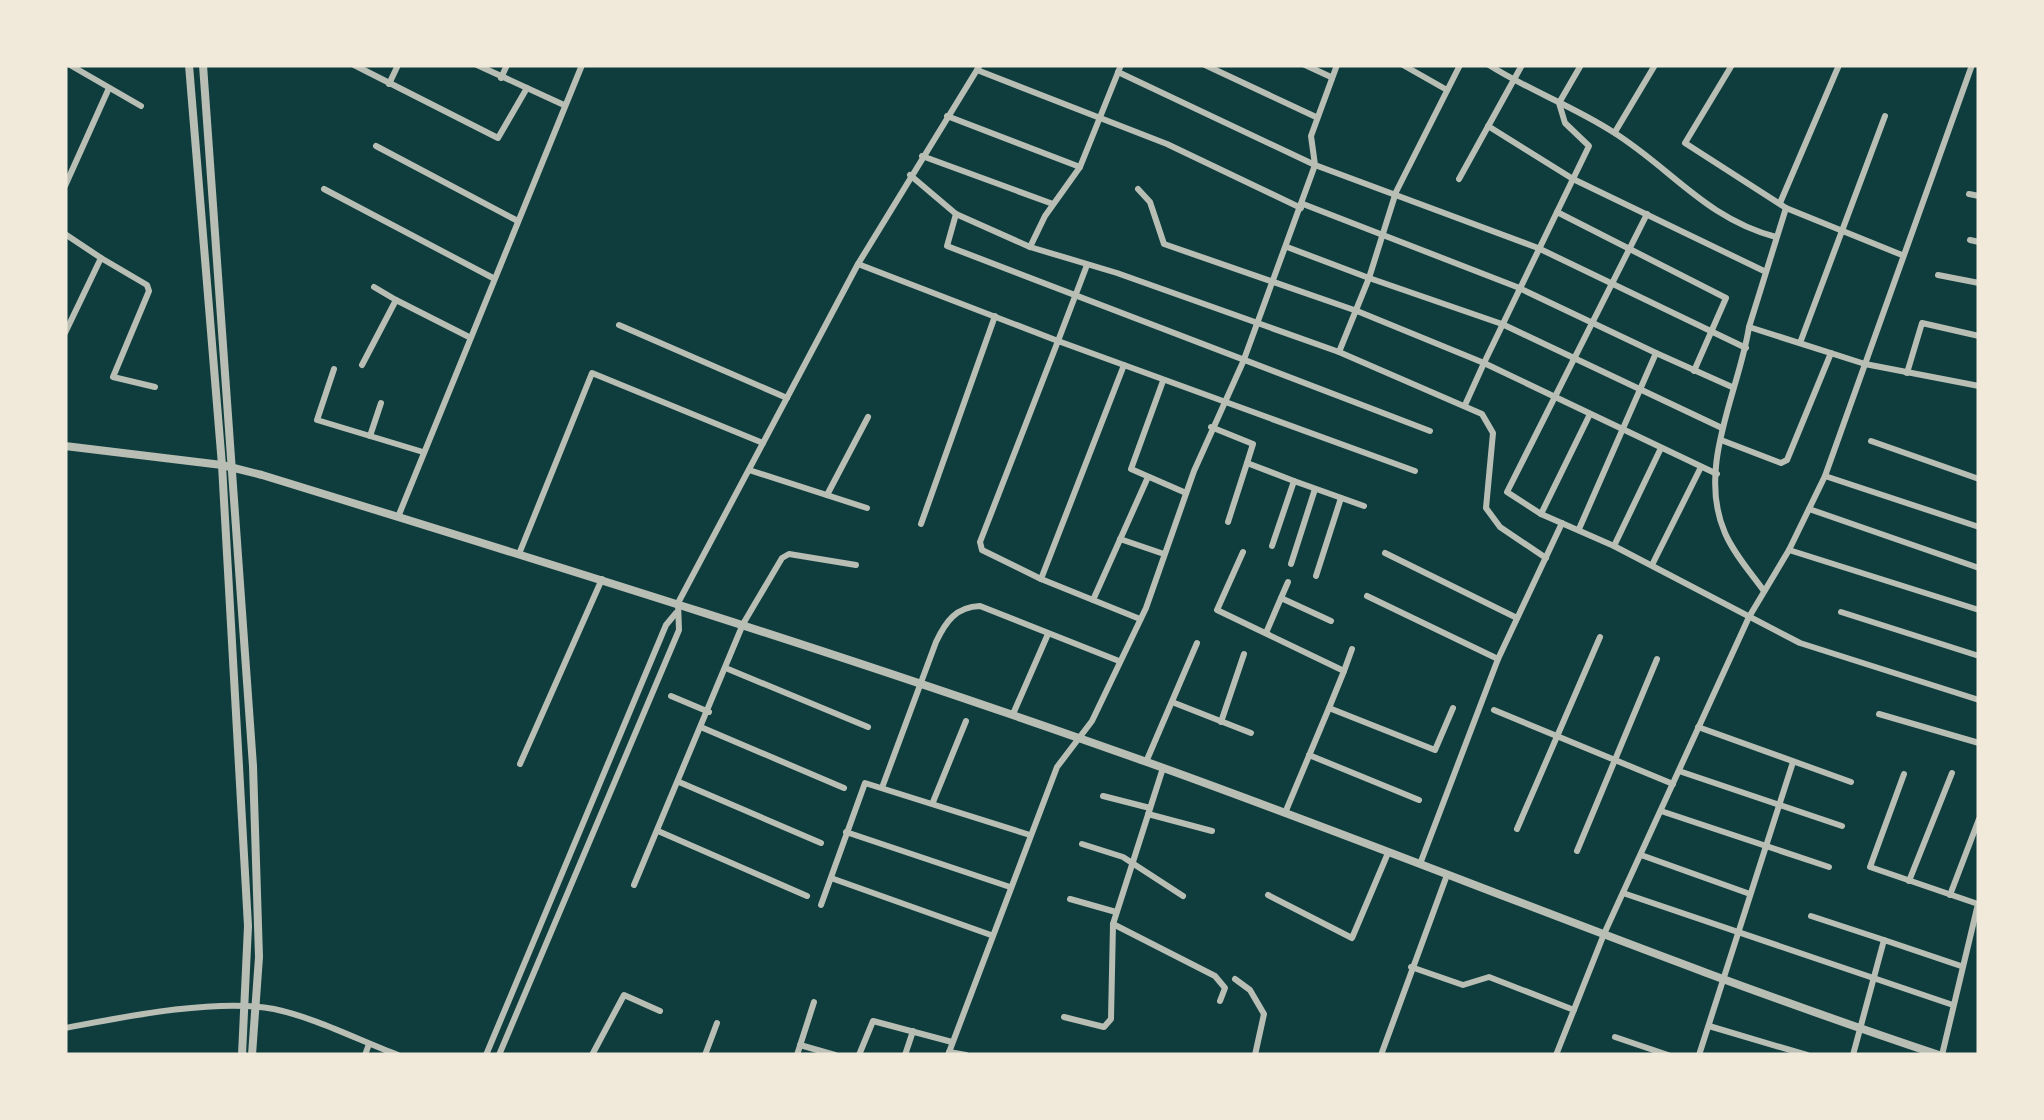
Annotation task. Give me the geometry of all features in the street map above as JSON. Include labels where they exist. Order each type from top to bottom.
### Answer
[{"type":"street","points":[[70,65],[140,106]]},
{"type":"street","points":[[189,65],[222,465],[248,926],[242,1055]]},
{"type":"street","points":[[354,65],[498,138],[528,88]]},
{"type":"street","points":[[388,84],[398,65]]},
{"type":"street","points":[[477,65],[564,105]]},
{"type":"street","points":[[501,78],[507,65]]},
{"type":"street","points":[[398,517],[582,65]]},
{"type":"street","points":[[1205,65],[1316,117]]},
{"type":"street","points":[[1305,65],[1331,77]]},
{"type":"street","points":[[966,1055],[948,1054],[1057,766],[1092,721],[1140,619],[1211,427],[1243,362],[1316,165],[1311,136],[1337,65]]},
{"type":"street","points":[[1402,65],[1448,90]]},
{"type":"street","points":[[1339,352],[1369,278],[1396,192],[1460,65]]},
{"type":"street","points":[[1489,65],[1615,132],[1693,198],[1749,230],[1776,237]]},
{"type":"street","points":[[1460,179],[1522,65]]},
{"type":"street","points":[[1559,103],[1582,65]]},
{"type":"street","points":[[1615,132],[1655,65]]},
{"type":"street","points":[[1732,65],[1685,143],[1783,205],[1902,255]]},
{"type":"street","points":[[1764,591],[1726,536],[1719,518],[1717,474],[1722,428],[1783,205],[1839,65]]},
{"type":"street","points":[[1556,1055],[1604,934],[1749,616],[1789,550],[1825,476],[1972,65]]},
{"type":"street","points":[[201,66],[234,469],[257,858],[258,1007],[252,1055]]},
{"type":"street","points":[[486,1055],[666,625],[858,264],[978,67],[1100,116],[1302,206],[1518,287],[1732,387]]},
{"type":"street","points":[[1030,248],[1053,204],[1080,167],[1119,68],[1316,165],[1538,248],[1746,348]]},
{"type":"street","points":[[65,186],[108,88]]},
{"type":"street","points":[[1465,405],[1589,142],[1566,123],[1559,103]]},
{"type":"street","points":[[947,116],[1080,167]]},
{"type":"street","points":[[1800,342],[1885,116]]},
{"type":"street","points":[[1488,126],[1574,179],[1764,271]]},
{"type":"street","points":[[376,146],[516,220]]},
{"type":"street","points":[[922,156],[1053,204]]},
{"type":"street","points":[[910,176],[956,214],[1030,248],[1258,322],[1339,352],[1482,414],[1494,433],[1485,495],[1490,516],[1546,558]]},
{"type":"street","points":[[324,189],[493,278]]},
{"type":"street","points":[[1138,189],[1150,202],[1164,244],[1357,311],[1484,364],[1717,474]]},
{"type":"street","points":[[1969,194],[1979,196]]},
{"type":"street","points":[[1557,212],[1726,298],[1694,371]]},
{"type":"street","points":[[956,214],[947,246],[1430,431]]},
{"type":"street","points":[[1647,214],[1507,490],[1541,514],[1614,546],[1800,643],[1979,700]]},
{"type":"street","points":[[65,234],[147,285],[149,291],[113,376],[155,387]]},
{"type":"street","points":[[1287,247],[1502,324],[1722,428]]},
{"type":"street","points":[[65,332],[101,258]]},
{"type":"street","points":[[858,264],[1163,381],[1416,471]]},
{"type":"street","points":[[1087,265],[984,523],[980,542],[982,550],[1041,580],[1140,619]]},
{"type":"street","points":[[1938,274],[1979,283]]},
{"type":"street","points":[[374,287],[469,337]]},
{"type":"street","points":[[362,365],[396,300]]},
{"type":"street","points":[[921,524],[995,316]]},
{"type":"street","points":[[1907,373],[1922,322],[1979,336]]},
{"type":"street","points":[[619,325],[788,398]]},
{"type":"street","points":[[1749,327],[1865,364],[1979,386]]},
{"type":"street","points":[[1579,530],[1656,353]]},
{"type":"street","points":[[1721,440],[1780,463],[1787,460],[1831,353]]},
{"type":"street","points":[[1041,580],[1124,365]]},
{"type":"street","points":[[334,369],[317,420],[423,452]]},
{"type":"street","points":[[519,554],[592,373],[763,443]]},
{"type":"street","points":[[1163,381],[1131,468],[1186,493]]},
{"type":"street","points":[[370,436],[381,404]]},
{"type":"street","points":[[1541,514],[1590,414]]},
{"type":"street","points":[[826,495],[868,417]]},
{"type":"street","points":[[1211,427],[1253,444],[1228,522]]},
{"type":"street","points":[[1871,441],[1979,479]]},
{"type":"street","points":[[65,446],[222,465],[602,579],[677,608],[743,624],[1163,768],[1724,981],[1940,1055],[1979,902],[1870,865],[1904,774]]},
{"type":"street","points":[[1614,546],[1661,448]]},
{"type":"street","points":[[1247,463],[1364,506]]},
{"type":"street","points":[[1652,566],[1701,467]]},
{"type":"street","points":[[749,470],[867,508]]},
{"type":"street","points":[[1825,476],[1979,528]]},
{"type":"street","points":[[1093,600],[1148,478]]},
{"type":"street","points":[[1272,546],[1294,481]]},
{"type":"street","points":[[1291,564],[1315,489]]},
{"type":"street","points":[[1316,576],[1341,498]]},
{"type":"street","points":[[1809,509],[1979,568]]},
{"type":"street","points":[[1420,866],[1498,659],[1562,523]]},
{"type":"street","points":[[1120,539],[1164,554]]},
{"type":"street","points":[[1789,550],[1979,610]]},
{"type":"street","points":[[1242,552],[1217,610],[1344,670]]},
{"type":"street","points":[[1385,553],[1517,618]]},
{"type":"street","points":[[634,885],[728,669],[743,624],[785,555],[856,565]]},
{"type":"street","points":[[520,764],[602,579]]},
{"type":"street","points":[[1266,633],[1288,582]]},
{"type":"street","points":[[1368,596],[1498,659]]},
{"type":"street","points":[[1281,598],[1331,622]]},
{"type":"street","points":[[882,785],[944,626],[966,606],[980,606],[1119,661]]},
{"type":"street","points":[[499,1055],[679,630],[677,608]]},
{"type":"street","points":[[1841,612],[1979,656]]},
{"type":"street","points":[[1013,714],[1048,634]]},
{"type":"street","points":[[1517,829],[1600,637]]},
{"type":"street","points":[[1146,762],[1197,643]]},
{"type":"street","points":[[1284,814],[1352,649]]},
{"type":"street","points":[[1221,722],[1244,654]]},
{"type":"street","points":[[1578,851],[1657,659]]},
{"type":"street","points":[[728,669],[868,727]]},
{"type":"street","points":[[672,696],[710,712]]},
{"type":"street","points":[[1172,702],[1250,733]]},
{"type":"street","points":[[1328,708],[1435,750],[1453,708]]},
{"type":"street","points":[[1494,710],[1673,784]]},
{"type":"street","points":[[1879,714],[1979,743]]},
{"type":"street","points":[[933,802],[966,721]]},
{"type":"street","points":[[1698,727],[1851,782]]},
{"type":"street","points":[[703,728],[844,788]]},
{"type":"street","points":[[1309,755],[1419,800]]},
{"type":"street","points":[[1699,1055],[1793,762]]},
{"type":"street","points":[[1064,1017],[1104,1027],[1111,1019],[1113,924],[1163,768]]},
{"type":"street","points":[[1678,771],[1842,826]]},
{"type":"street","points":[[1909,881],[1952,772]]},
{"type":"street","points":[[679,782],[821,844]]},
{"type":"street","points":[[821,905],[862,784],[882,785],[1030,836]]},
{"type":"street","points":[[1103,796],[1212,831]]},
{"type":"street","points":[[1661,811],[1829,867]]},
{"type":"street","points":[[1950,895],[1979,819]]},
{"type":"street","points":[[658,831],[808,896]]},
{"type":"street","points":[[846,832],[1011,887]]},
{"type":"street","points":[[1082,844],[1134,864],[1183,896]]},
{"type":"street","points":[[1268,894],[1352,938],[1388,853]]},
{"type":"street","points":[[1641,855],[1750,894]]},
{"type":"street","points":[[1381,1055],[1446,876]]},
{"type":"street","points":[[831,878],[992,935]]},
{"type":"street","points":[[1623,893],[1953,1005]]},
{"type":"street","points":[[1070,899],[1116,912]]},
{"type":"street","points":[[1811,916],[1960,966]]},
{"type":"street","points":[[1113,924],[1215,976],[1225,988],[1220,1001]]},
{"type":"street","points":[[1852,1055],[1884,940]]},
{"type":"street","points":[[1411,967],[1463,984],[1490,977],[1574,1010]]},
{"type":"street","points":[[1235,979],[1260,1002],[1264,1014],[1254,1055]]},
{"type":"street","points":[[592,1055],[624,995],[660,1011]]},
{"type":"street","points":[[797,1055],[814,1002]]},
{"type":"street","points":[[65,1028],[160,1012],[258,1007],[277,1010],[398,1055]]},
{"type":"street","points":[[859,1055],[873,1022],[952,1042]]},
{"type":"street","points":[[705,1055],[717,1023]]},
{"type":"street","points":[[1709,1026],[1807,1055]]},
{"type":"street","points":[[905,1055],[913,1031]]},
{"type":"street","points":[[1615,1037],[1668,1055]]},
{"type":"street","points":[[365,1055],[369,1044]]},
{"type":"street","points":[[800,1044],[835,1055]]}]
